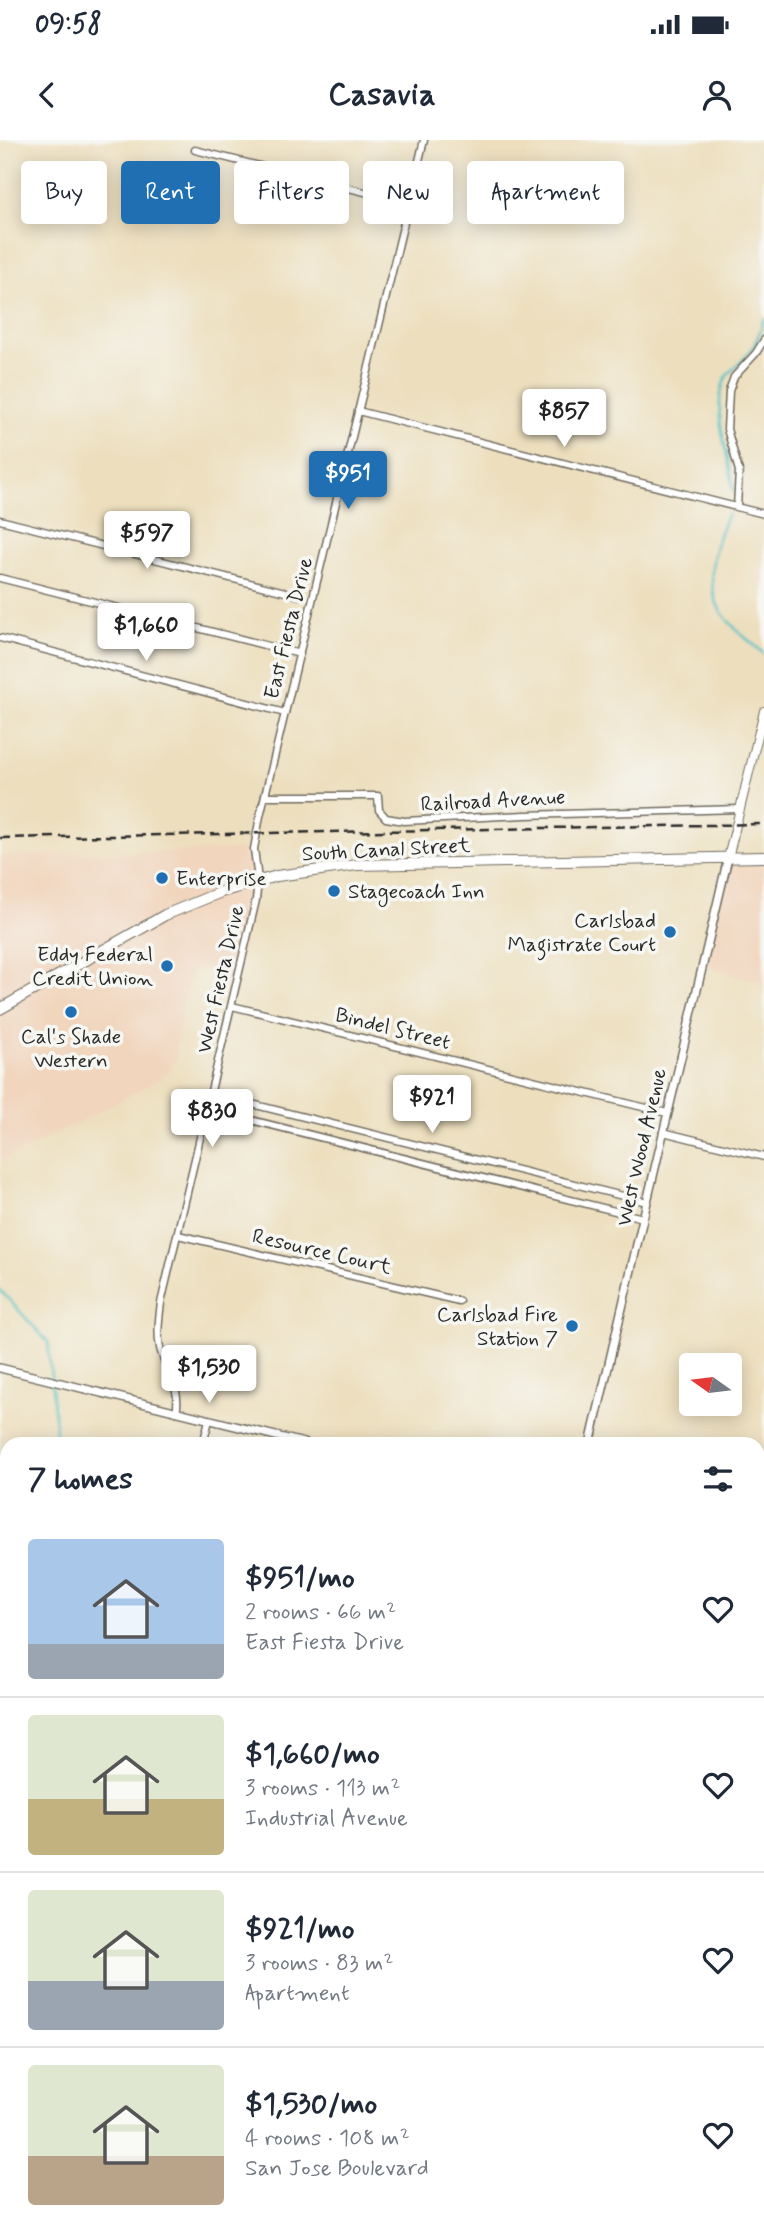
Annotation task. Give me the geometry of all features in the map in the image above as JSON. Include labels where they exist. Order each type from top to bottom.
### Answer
[{"type":"highway","name":"South Canal Street","points":[[0,1009],[165,915],[258,880],[357,865],[764,857]]},
{"type":"main road","points":[[727,858],[764,711]]},
{"type":"street","name":"East Fiesta Drive","points":[[419,161],[424,140]]},
{"type":"street","points":[[195,149],[363,192]]},
{"type":"street","name":"East Fiesta Drive","points":[[258,880],[254,849],[265,796],[403,224]]},
{"type":"street","points":[[737,507],[739,471],[727,429],[729,391],[734,377],[756,354],[764,340]]},
{"type":"street","points":[[358,411],[764,514]]},
{"type":"street","points":[[0,520],[301,596]]},
{"type":"street","points":[[0,578],[300,654]]},
{"type":"street","points":[[0,638],[285,713]]},
{"type":"street","name":"Railroad Avenue","points":[[265,796],[378,796],[379,810],[386,818],[404,821],[740,810]]},
{"type":"street","name":"West Wood Avenue","points":[[592,1437],[727,858]]},
{"type":"street","name":"West Fiesta Drive","points":[[176,1412],[179,1400],[164,1362],[158,1332],[161,1303],[232,1006],[258,880]]},
{"type":"street","name":"Bindel Street","points":[[232,1006],[667,1113]]},
{"type":"street","points":[[211,1094],[646,1202]]},
{"type":"street","points":[[207,1110],[643,1218]]},
{"type":"street","points":[[663,1132],[764,1157]]},
{"type":"street","name":"Resource Court","points":[[177,1235],[459,1301]]},
{"type":"street","points":[[2,1369],[279,1437]]},
{"type":"street","points":[[205,1437],[209,1420]]},
{"type":"shaded area","points":[[254,849],[258,880],[234,995],[217,970],[205,967],[194,970],[187,987],[176,1044],[177,1058],[165,1076],[0,1162],[0,856]]},
{"type":"shaded area","points":[[764,857],[764,983],[702,966],[728,858]]},
{"type":"waterway","points":[[733,491],[720,420],[721,391],[726,377],[753,347],[764,319]]},
{"type":"waterway","points":[[728,514],[713,559],[714,595],[727,619],[764,654]]},
{"type":"waterway","points":[[0,1290],[48,1342],[56,1437]]},
{"type":"railway","points":[[0,838],[764,824]]},
{"type":"place","name":"Enterprise","points":[[162,878]]},
{"type":"place","name":"Stagecoach Inn","points":[[334,891]]},
{"type":"place","name":"Carlsbad Magistrate Court","points":[[670,932]]},
{"type":"place","name":"Eddy Federal Credit Union","points":[[167,966]]},
{"type":"place","name":"Cal's Shade Western","points":[[71,1012]]},
{"type":"place","name":"Carlsbad Fire Station 7","points":[[572,1326]]}]
